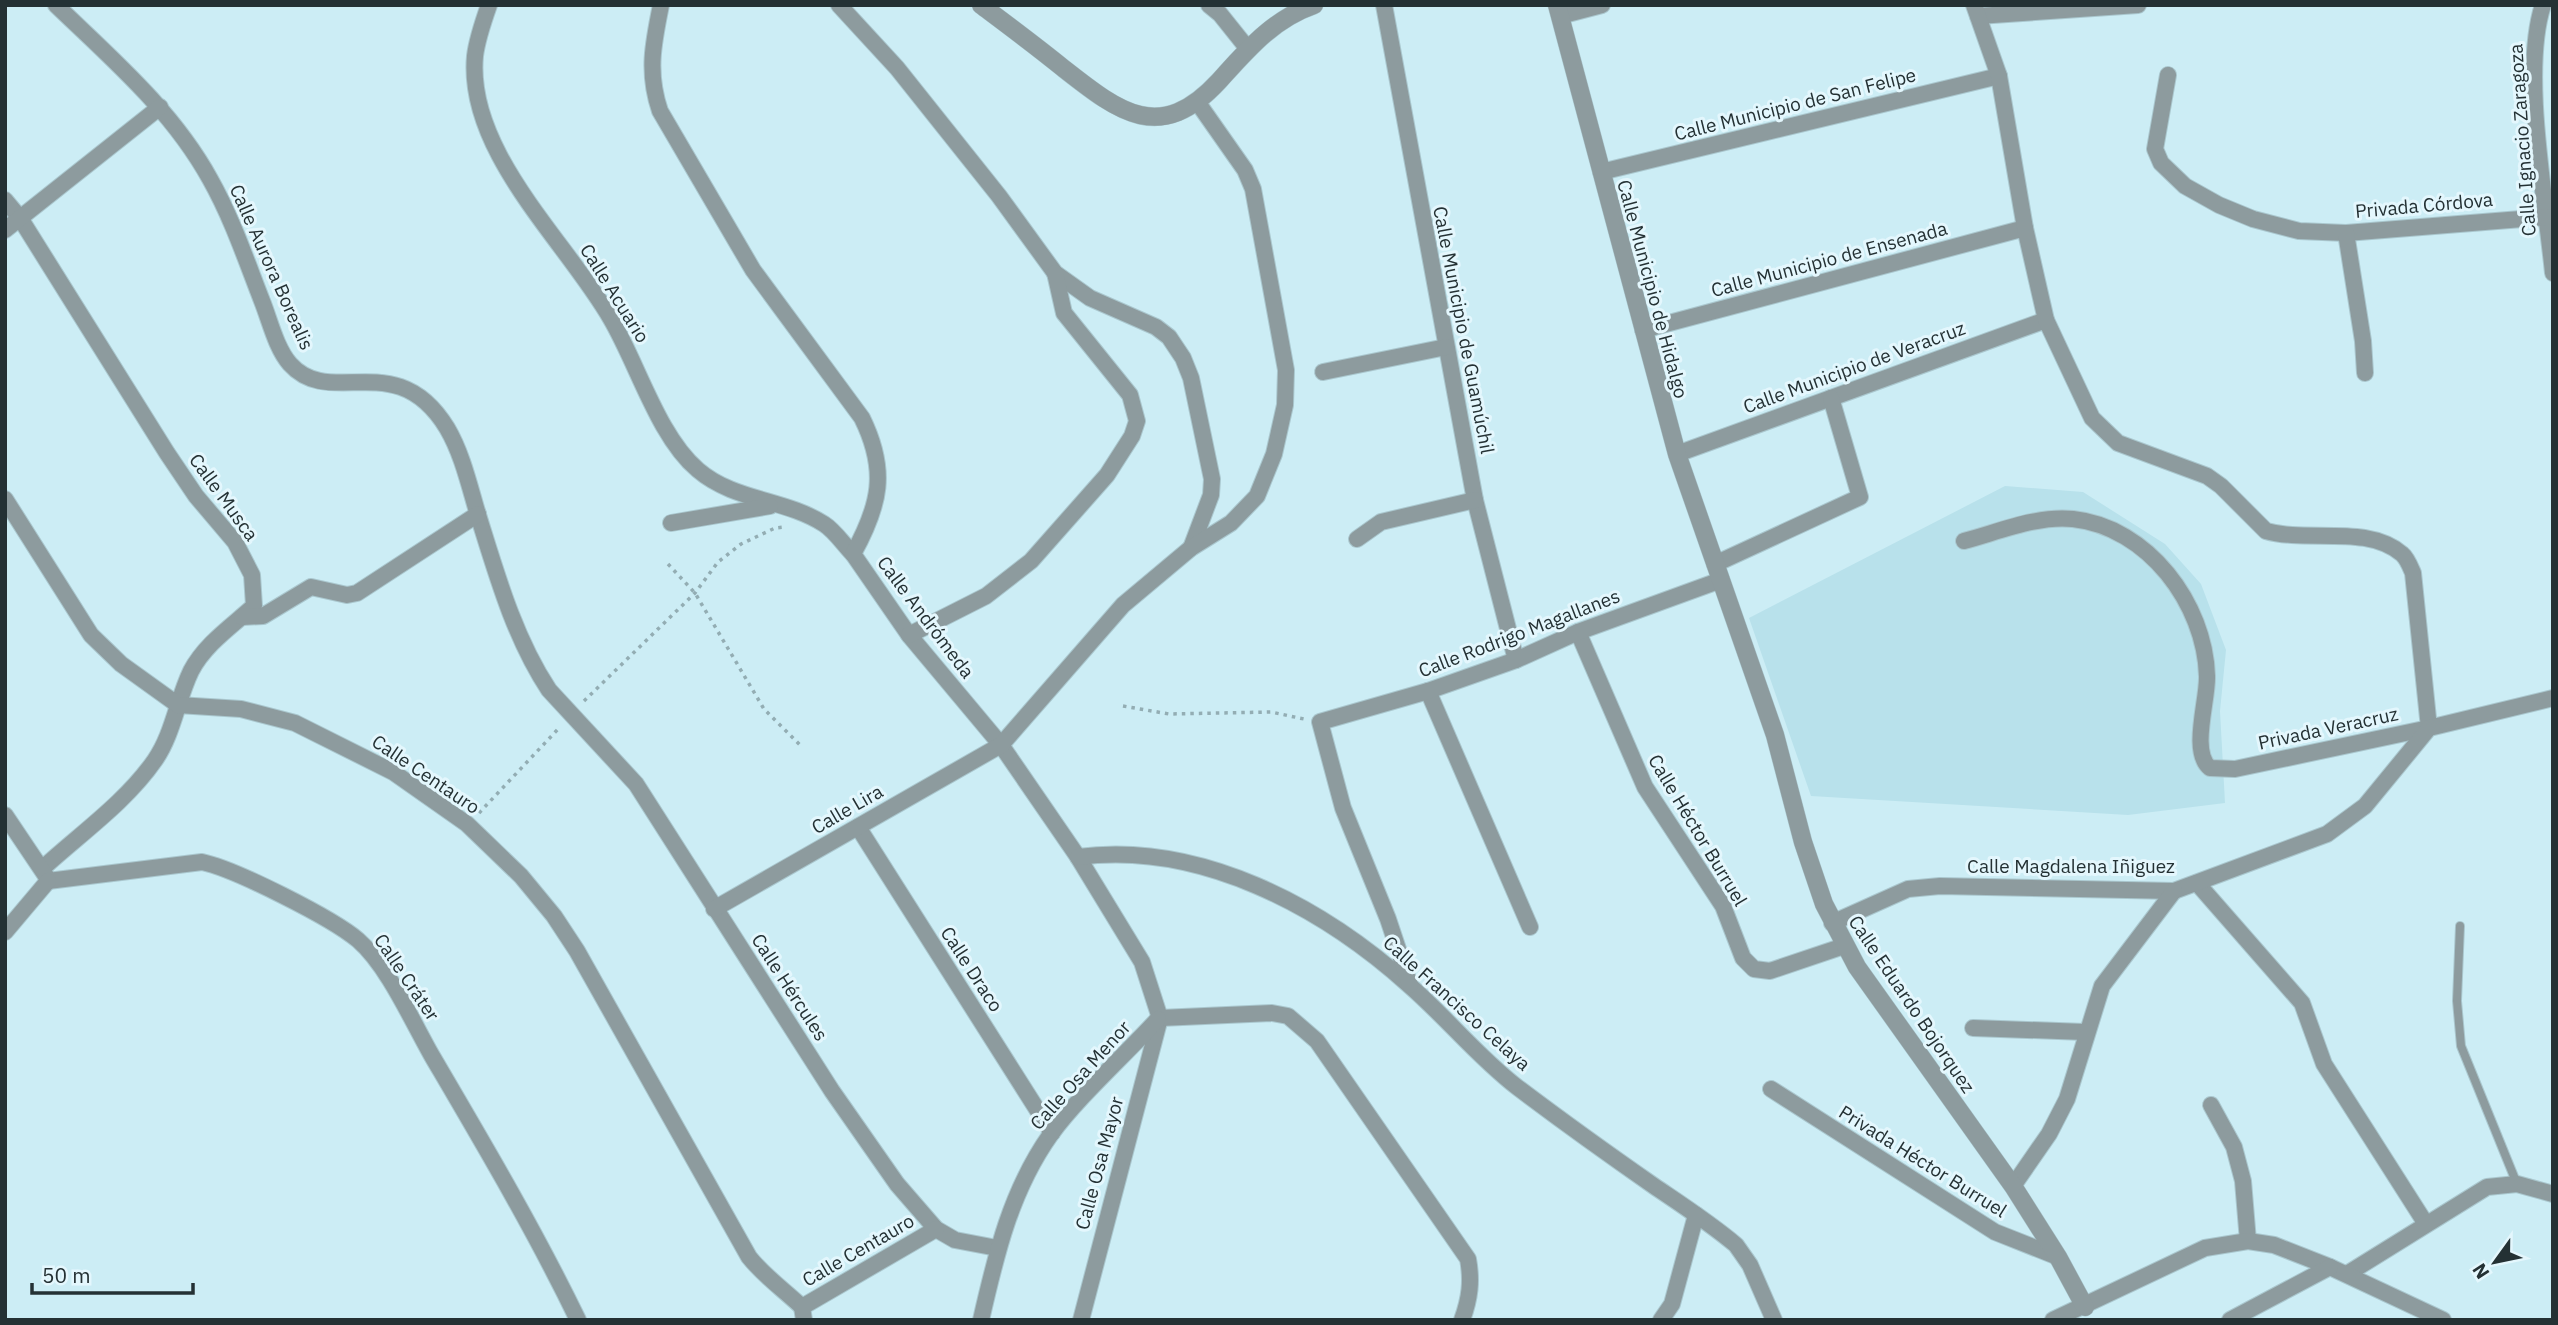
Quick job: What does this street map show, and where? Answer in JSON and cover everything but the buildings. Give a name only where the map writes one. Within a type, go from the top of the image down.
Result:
[{"type":"street","name":"Calle Aurora Borealis","points":[[56,5],[160,107],[186,139],[211,180],[236,233],[277,341],[288,362],[309,379],[325,382],[390,382],[421,398],[447,429],[525,649],[549,690],[572,714]]},
{"type":"street","name":"Calle Acuario","points":[[489,5],[475,57],[476,83],[488,129],[518,185],[611,318],[680,450],[698,470],[727,489],[825,524],[853,555]]},
{"type":"street","name":"Calle Andrómeda","points":[[661,5],[650,69],[652,88],[660,111],[753,270],[862,418],[875,444],[880,467],[876,499],[870,522],[853,555],[909,635],[1001,745],[1078,857],[1142,962],[1160,1018]]},
{"type":"street","points":[[839,5],[897,68],[1020,223],[1055,273],[1090,298],[1156,327],[1169,337],[1183,358],[1199,412],[1212,479],[1211,495],[1191,548]]},
{"type":"street","points":[[981,5],[1120,110],[1158,116],[1176,114],[1198,103],[1248,49],[1285,18],[1314,5]]},
{"type":"street","points":[[1209,5],[1220,13],[1248,49]]},
{"type":"street","name":"Calle Municipio de Guamúchil","points":[[1384,5],[1475,500],[1516,660]]},
{"type":"street","points":[[1559,10],[1602,5]]},
{"type":"street","points":[[2138,5],[1976,10],[1999,76],[2025,228],[2046,320],[2092,418],[2118,443],[2207,476],[2221,485],[2266,531],[2384,543],[2404,555],[2413,573],[2429,728],[2553,698]]},
{"type":"street","name":"Calle Ignacio Zaragoza","points":[[2543,5],[2534,50],[2553,273]]},
{"type":"street","name":"Calle Municipio de Hidalgo","points":[[1559,10],[1677,454],[1718,572]]},
{"type":"street","name":"Privada Córdova","points":[[2168,75],[2155,149],[2161,163],[2171,175],[2220,205],[2253,219],[2300,231],[2347,233],[2547,216]]},
{"type":"street","name":"Calle Municipio de San Felipe","points":[[1601,172],[1999,76]]},
{"type":"street","name":"Calle Lira","points":[[714,909],[1001,745],[1124,605],[1191,548],[1231,523],[1257,496],[1274,454],[1285,405],[1286,370],[1253,189],[1245,170],[1198,103]]},
{"type":"street","points":[[5,230],[160,107]]},
{"type":"street","name":"Calle Musca","points":[[5,200],[20,218],[167,453],[196,496],[235,542],[252,575],[254,606],[213,642],[192,669],[168,735],[155,760],[46,874],[5,932]]},
{"type":"street","name":"Calle Municipio de Ensenada","points":[[1643,330],[2025,228]]},
{"type":"street","name":"Privada Córdova","points":[[2347,233],[2365,373]]},
{"type":"street","points":[[909,635],[986,596],[1031,561],[1107,475],[1132,436],[1137,421],[1130,395],[1064,313],[1055,273]]},
{"type":"street","name":"Calle Municipio de Veracruz","points":[[1677,454],[2046,320]]},
{"type":"street","points":[[1323,372],[1446,347]]},
{"type":"street","name":"Calle Rodrigo Magallanes","points":[[1320,722],[1428,691],[1516,660],[1718,572],[1860,497],[1831,398]]},
{"type":"street","points":[[5,499],[91,635],[121,664],[178,705]]},
{"type":"street","points":[[1357,540],[1381,522],[1475,500]]},
{"type":"street","points":[[671,523],[773,505]]},
{"type":"street","points":[[242,617],[263,617],[312,587],[347,595],[357,593],[478,514]]},
{"type":"street","name":"Privada Veracruz","points":[[1964,541],[2048,520],[2073,519],[2128,538],[2155,559],[2190,611],[2203,644],[2207,677],[2202,759],[2210,768],[2235,769],[2429,728]]},
{"type":"street","name":"Calle Eduardo Bojorquez","points":[[1718,572],[1775,735],[1813,873],[1832,923],[1844,946],[2012,1186],[2058,1257],[2085,1307]]},
{"type":"street","name":"Calle Héctor Burruel","points":[[1578,632],[1639,777],[1723,906],[1743,958],[1754,969],[1770,971],[1844,946]]},
{"type":"street","points":[[1428,691],[1530,927]]},
{"type":"street","name":"Calle Centauro","points":[[178,705],[241,709],[295,723],[338,742],[393,772],[467,824],[521,876],[554,916],[577,951],[749,1257],[762,1273],[779,1285],[803,1314],[936,1229]]},
{"type":"street","name":"Calle Hércules","points":[[572,714],[636,784],[832,1091],[897,1184],[936,1229],[955,1240],[997,1248]]},
{"type":"street","points":[[1320,722],[1343,808],[1411,986]]},
{"type":"street","name":"Calle Magdalena Iñiguez","points":[[1832,923],[1882,898],[1908,889],[1940,886],[2174,891],[2294,848],[2345,822],[2385,785],[2429,728]]},
{"type":"street","points":[[5,815],[46,874]]},
{"type":"street","name":"Calle Draco","points":[[858,827],[1052,1133]]},
{"type":"street","name":"Calle Francisco Celaya","points":[[1078,857],[1111,852],[1163,859],[1213,870],[1306,909],[1362,946],[1411,986],[1485,1061],[1569,1127],[1696,1215],[1744,1254],[1774,1320]]},
{"type":"street","name":"Calle Cráter","points":[[46,874],[202,862],[224,868],[333,922],[359,941],[401,1002],[479,1131],[578,1320]]},
{"type":"street","points":[[2197,883],[2302,1003],[2323,1064],[2426,1224]]},
{"type":"street","points":[[2012,1186],[2049,1134],[2067,1098],[2085,1032],[2102,986],[2174,891]]},
{"type":"street","points":[[1160,1018],[1272,1013],[1288,1016],[1303,1026],[1366,1109],[1468,1259],[1471,1288],[1462,1320]]},
{"type":"street","name":"Calle Osa Menor","points":[[981,1320],[997,1248],[1011,1207],[1052,1133],[1160,1018]]},
{"type":"street","name":"Calle Osa Mayor","points":[[1081,1320],[1160,1018]]},
{"type":"street","points":[[1973,1028],[2085,1032]]},
{"type":"street","name":"Privada Héctor Burruel","points":[[1771,1089],[1987,1227],[2058,1257]]},
{"type":"street","points":[[2211,1105],[2234,1147],[2243,1181],[2248,1241]]},
{"type":"street","points":[[2347,1274],[2487,1187],[2517,1184],[2553,1194]]},
{"type":"street","points":[[1661,1320],[1672,1304],[1696,1215]]},
{"type":"street","points":[[2053,1320],[2205,1248],[2248,1241],[2274,1245],[2330,1267],[2443,1320]]},
{"type":"street","points":[[2231,1320],[2330,1267]]},
{"type":"lane","points":[[2460,926],[2457,1001],[2461,1046],[2517,1184]]},
{"type":"path","points":[[695,593],[718,562],[741,544],[775,528],[788,527]]},
{"type":"path","points":[[668,564],[695,593],[764,709],[800,745]]},
{"type":"path","points":[[1123,706],[1169,714],[1271,712],[1320,722]]},
{"type":"shaded area","points":[[2005,486],[2083,492],[2165,544],[2201,584],[2226,650],[2220,711],[2225,803],[2128,815],[1811,796],[1749,618]]}]
